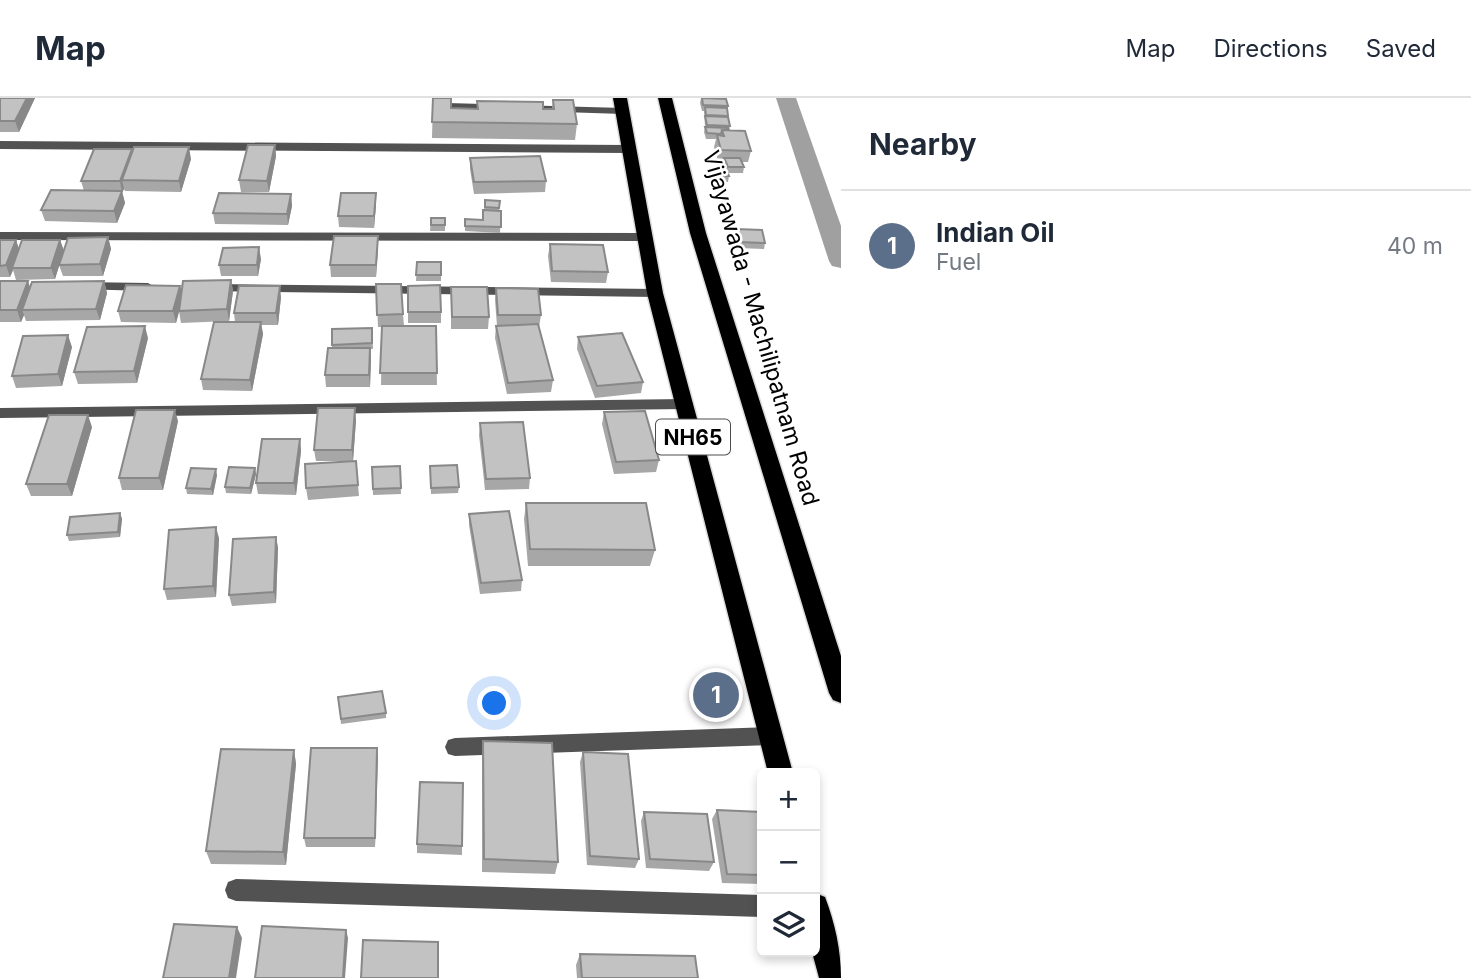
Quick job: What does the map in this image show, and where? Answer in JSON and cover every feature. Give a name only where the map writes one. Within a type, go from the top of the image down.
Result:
[{"type":"highway","name":"Vijayawada - Machilipatnam Road","points":[[665,98],[698,233],[841,694]]},
{"type":"highway","name":"NH65","points":[[622,104],[643,237],[655,293],[780,768]]},
{"type":"highway","points":[[820,927],[833,978]]},
{"type":"street","points":[[447,106],[622,104]]},
{"type":"street","points":[[0,145],[628,149]]},
{"type":"street","points":[[0,236],[643,237]]},
{"type":"street","points":[[70,286],[167,287]]},
{"type":"street","points":[[195,287],[655,293]]},
{"type":"street","points":[[0,413],[685,404]]},
{"type":"street","points":[[455,747],[772,736]]},
{"type":"street","points":[[236,890],[757,906]]},
{"type":"building","points":[[0,98],[27,98],[15,121],[0,121]]},
{"type":"building","points":[[433,98],[451,98],[451,108],[478,109],[477,101],[543,102],[543,109],[554,109],[553,100],[573,100],[577,124],[432,122]]},
{"type":"building","points":[[702,98],[726,99],[728,106],[703,105]]},
{"type":"building","points":[[705,107],[727,108],[728,116],[706,115]]},
{"type":"building","points":[[705,116],[728,117],[730,126],[707,125]]},
{"type":"building","points":[[705,127],[729,130],[722,130],[721,134],[707,133]]},
{"type":"building","points":[[722,130],[745,131],[751,151],[721,150],[717,135],[724,136]]},
{"type":"building","points":[[248,145],[275,145],[267,181],[239,180]]},
{"type":"building","points":[[134,147],[189,147],[179,181],[122,180]]},
{"type":"building","points":[[94,149],[132,149],[120,181],[81,181]]},
{"type":"building","points":[[540,156],[546,181],[474,182],[470,158]]},
{"type":"building","points":[[724,158],[740,158],[744,167],[728,167]]},
{"type":"building","points":[[713,169],[726,169],[729,176],[716,176]]},
{"type":"building","points":[[51,190],[122,191],[114,211],[41,210]]},
{"type":"building","points":[[219,193],[291,194],[287,214],[213,213]]},
{"type":"building","points":[[341,193],[376,193],[374,216],[338,216]]},
{"type":"building","points":[[485,200],[500,201],[499,208],[485,207]]},
{"type":"building","points":[[483,210],[501,211],[501,227],[465,226],[465,219],[483,220]]},
{"type":"building","points":[[431,218],[445,218],[445,225],[431,225]]},
{"type":"building","points":[[736,229],[762,230],[765,243],[738,242]]},
{"type":"building","points":[[334,236],[378,236],[376,265],[330,265]]},
{"type":"building","points":[[108,237],[100,264],[59,265],[68,238]]},
{"type":"building","points":[[0,240],[16,240],[6,265],[0,266]]},
{"type":"building","points":[[22,240],[60,240],[51,268],[12,268]]},
{"type":"building","points":[[550,244],[603,245],[608,272],[552,271]]},
{"type":"building","points":[[259,247],[257,265],[219,265],[223,248]]},
{"type":"building","points":[[417,262],[441,262],[441,275],[416,275]]},
{"type":"building","points":[[231,280],[227,309],[179,311],[183,281]]},
{"type":"building","points":[[0,281],[28,281],[17,310],[0,310]]},
{"type":"building","points":[[104,281],[96,309],[22,310],[32,282]]},
{"type":"building","points":[[376,284],[401,284],[403,314],[377,315]]},
{"type":"building","points":[[126,285],[180,286],[173,311],[118,311]]},
{"type":"building","points":[[440,285],[441,312],[408,312],[408,286]]},
{"type":"building","points":[[239,286],[280,286],[276,313],[234,313]]},
{"type":"building","points":[[451,287],[487,287],[489,317],[452,317]]},
{"type":"building","points":[[496,288],[538,289],[541,315],[498,315]]},
{"type":"building","points":[[214,322],[261,322],[250,380],[201,379]]},
{"type":"building","points":[[538,324],[553,380],[508,383],[496,326]]},
{"type":"building","points":[[145,326],[134,371],[74,372],[87,327]]},
{"type":"building","points":[[382,326],[436,326],[437,373],[380,373]]},
{"type":"building","points":[[372,328],[372,343],[332,345],[332,329]]},
{"type":"building","points":[[622,333],[643,382],[597,386],[578,337]]},
{"type":"building","points":[[68,335],[58,374],[12,376],[23,336]]},
{"type":"building","points":[[328,348],[370,348],[369,375],[325,375]]},
{"type":"building","points":[[318,408],[355,408],[352,450],[314,450]]},
{"type":"building","points":[[136,410],[175,410],[159,478],[119,478]]},
{"type":"building","points":[[645,411],[659,460],[616,462],[604,412]]},
{"type":"building","points":[[49,415],[88,415],[67,484],[26,484]]},
{"type":"building","points":[[523,422],[530,478],[486,479],[480,423]]},
{"type":"building","points":[[262,439],[300,439],[294,483],[256,483]]},
{"type":"building","points":[[356,461],[358,485],[306,488],[305,464]]},
{"type":"building","points":[[457,465],[459,487],[431,488],[430,466]]},
{"type":"building","points":[[400,466],[401,488],[373,489],[372,467]]},
{"type":"building","points":[[229,467],[255,468],[250,488],[225,487]]},
{"type":"building","points":[[191,468],[216,469],[211,489],[186,488]]},
{"type":"building","points":[[526,503],[646,503],[655,550],[530,549]]},
{"type":"building","points":[[509,511],[522,580],[481,583],[469,514]]},
{"type":"building","points":[[120,513],[118,532],[67,535],[70,517]]},
{"type":"building","points":[[216,527],[213,586],[164,589],[169,530]]},
{"type":"building","points":[[276,537],[274,592],[229,595],[233,539]]},
{"type":"building","points":[[382,691],[386,713],[341,719],[338,697]]},
{"type":"building","points":[[483,741],[552,743],[558,862],[484,859]]},
{"type":"building","points":[[311,748],[377,748],[375,838],[304,838]]},
{"type":"building","points":[[221,749],[294,750],[283,852],[206,851]]},
{"type":"building","points":[[583,752],[628,754],[639,859],[590,856]]},
{"type":"building","points":[[420,782],[463,783],[462,846],[417,844]]},
{"type":"building","points":[[717,810],[757,812],[757,875],[727,874]]},
{"type":"building","points":[[644,812],[707,814],[714,862],[650,859]]},
{"type":"building","points":[[174,924],[237,927],[229,978],[163,978]]},
{"type":"building","points":[[262,926],[346,930],[343,978],[255,978]]},
{"type":"building","points":[[363,940],[438,942],[438,978],[361,978]]},
{"type":"building","points":[[580,954],[695,956],[698,978],[582,978]]},
{"type":"waterway","points":[[786,98],[841,261]]},
{"type":"place","name":"Indian Oil","points":[[716,695]]}]
